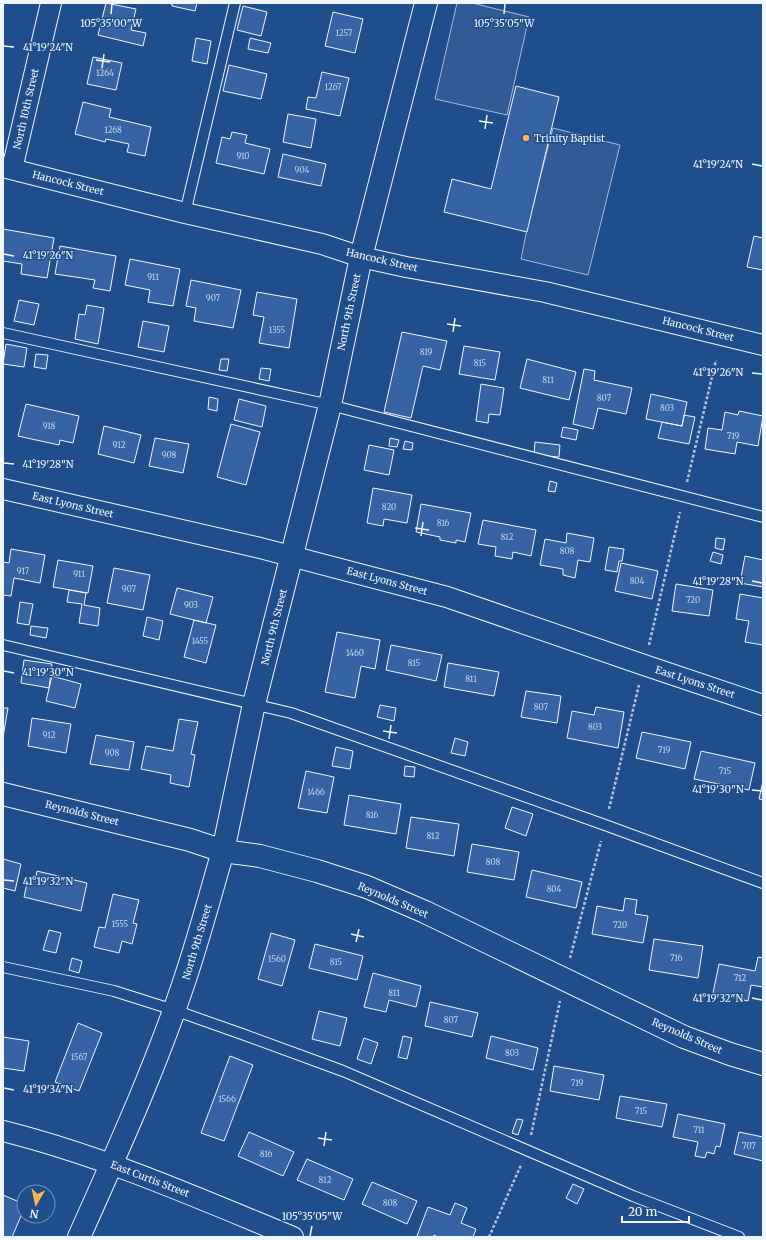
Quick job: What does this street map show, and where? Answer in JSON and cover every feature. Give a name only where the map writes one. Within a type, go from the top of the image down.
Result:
[{"type":"main road","name":"North 9th Street","points":[[78,1237],[112,1164],[158,1055],[206,915],[223,851],[254,704],[330,405],[360,257],[426,3]]},
{"type":"main road","name":"Reynolds Street","points":[[3,794],[190,840],[223,851],[270,859],[317,871],[367,887],[424,912],[684,1037],[730,1054],[763,1064]]},
{"type":"street","name":"North 10th Street","points":[[8,168],[51,3]]},
{"type":"street","name":"Hancock Street","points":[[8,168],[185,213],[322,244],[360,257],[406,267],[545,292],[763,345]]},
{"type":"street","name":"East Lyons Street","points":[[3,489],[256,547],[447,597],[763,705]]},
{"type":"street","name":"East Curtis Street","points":[[3,1131],[77,1151],[151,1178],[293,1237]]},
{"type":"lane","points":[[185,213],[235,3]]},
{"type":"lane","points":[[3,333],[330,405],[763,517]]},
{"type":"lane","points":[[3,645],[292,713],[763,883]]},
{"type":"lane","points":[[3,967],[114,991],[174,1010],[343,1072],[633,1196],[740,1237]]},
{"type":"path","points":[[489,1237],[528,1150],[565,980],[644,665],[716,360]]},
{"type":"shaded area","points":[[457,3],[472,3],[529,17],[507,115],[435,99]]},
{"type":"shaded area","points":[[553,128],[620,145],[588,275],[521,259],[528,224]]},
{"type":"building","points":[[106,3],[136,9],[131,30],[146,33],[143,46],[98,35]]},
{"type":"building","points":[[172,3],[197,3],[195,11],[172,6]]},
{"type":"building","points":[[243,6],[267,12],[261,36],[237,30]]},
{"type":"building","points":[[333,12],[363,19],[355,53],[325,46]]},
{"type":"building","points":[[196,38],[211,41],[207,64],[192,61]]},
{"type":"building","points":[[250,38],[271,43],[268,53],[248,49]]},
{"type":"building","points":[[93,57],[122,63],[116,90],[87,84]]},
{"type":"building","points":[[229,65],[267,74],[261,99],[223,91]]},
{"type":"building","points":[[322,72],[349,78],[340,116],[306,109],[308,97],[316,98]]},
{"type":"building","name":"Trinity Baptist","points":[[516,86],[559,97],[527,232],[444,212],[452,179],[491,189]]},
{"type":"building","points":[[83,102],[111,109],[109,117],[151,127],[145,156],[127,152],[129,144],[106,139],[105,142],[75,134]]},
{"type":"building","points":[[288,114],[316,119],[311,148],[283,142]]},
{"type":"building","points":[[232,132],[247,135],[245,143],[270,149],[264,174],[216,163],[222,137],[230,139]]},
{"type":"building","points":[[283,154],[326,164],[321,186],[278,177]]},
{"type":"building","points":[[3,229],[54,238],[47,278],[21,274],[22,264],[3,261]]},
{"type":"building","points":[[754,236],[763,238],[763,270],[747,267]]},
{"type":"building","points":[[60,246],[116,256],[110,291],[93,288],[95,280],[55,274]]},
{"type":"building","points":[[130,259],[180,269],[173,306],[148,302],[150,290],[125,285]]},
{"type":"building","points":[[191,280],[241,290],[233,328],[194,321],[196,308],[186,306]]},
{"type":"building","points":[[257,292],[297,299],[289,348],[259,343],[264,317],[253,315]]},
{"type":"building","points":[[19,300],[39,304],[34,325],[14,321]]},
{"type":"building","points":[[87,305],[104,308],[98,344],[75,339],[79,314],[85,315]]},
{"type":"building","points":[[143,321],[169,326],[164,352],[138,347]]},
{"type":"building","points":[[402,332],[447,341],[440,370],[423,366],[411,418],[384,412]]},
{"type":"building","points":[[6,344],[27,348],[24,367],[3,364]]},
{"type":"building","points":[[464,346],[500,352],[495,380],[459,374]]},
{"type":"building","points":[[36,354],[48,355],[46,369],[34,367]]},
{"type":"building","points":[[221,359],[229,359],[227,371],[219,370]]},
{"type":"building","points":[[527,359],[576,372],[569,400],[520,388]]},
{"type":"building","points":[[261,368],[271,369],[269,381],[259,379]]},
{"type":"building","points":[[584,369],[595,371],[594,380],[632,388],[626,414],[598,408],[593,429],[573,424]]},
{"type":"building","points":[[481,384],[504,388],[500,415],[489,414],[488,423],[476,421]]},
{"type":"building","points":[[651,394],[687,402],[682,426],[646,419]]},
{"type":"building","points":[[209,397],[218,399],[217,411],[208,409]]},
{"type":"building","points":[[239,399],[266,406],[262,427],[234,420]]},
{"type":"building","points":[[26,404],[79,416],[73,443],[60,440],[59,445],[18,436]]},
{"type":"building","points":[[739,411],[763,416],[758,446],[737,442],[735,454],[705,449],[708,428],[722,430],[725,412],[738,415]]},
{"type":"building","points":[[684,415],[695,417],[689,444],[658,438],[662,422],[682,426]]},
{"type":"building","points":[[231,424],[260,432],[246,485],[217,477]]},
{"type":"building","points":[[104,426],[141,435],[134,463],[98,454]]},
{"type":"building","points":[[563,427],[578,430],[576,440],[561,437]]},
{"type":"building","points":[[155,438],[189,444],[183,473],[149,466]]},
{"type":"building","points":[[390,438],[399,440],[397,447],[389,446]]},
{"type":"building","points":[[405,441],[413,443],[412,450],[403,449]]},
{"type":"building","points":[[535,442],[560,445],[559,457],[534,455]]},
{"type":"building","points":[[369,445],[394,450],[389,475],[364,470]]},
{"type":"building","points":[[550,481],[557,483],[555,492],[548,491]]},
{"type":"building","points":[[373,488],[412,495],[407,523],[384,519],[383,526],[367,523]]},
{"type":"building","points":[[421,504],[471,513],[465,542],[456,540],[456,543],[440,540],[440,537],[416,532]]},
{"type":"building","points":[[483,520],[536,530],[531,556],[513,552],[512,559],[495,556],[496,547],[478,544]]},
{"type":"building","points":[[567,533],[594,538],[590,562],[578,560],[575,578],[563,575],[563,569],[540,565],[545,539],[566,543]]},
{"type":"building","points":[[716,538],[725,539],[723,550],[715,548]]},
{"type":"building","points":[[609,547],[624,549],[622,561],[619,561],[617,572],[605,570]]},
{"type":"building","points":[[11,549],[45,555],[40,583],[14,578],[11,596],[3,595],[3,562],[9,563]]},
{"type":"building","points":[[713,552],[723,555],[721,564],[710,561]]},
{"type":"building","points":[[745,556],[763,560],[763,587],[740,583]]},
{"type":"building","points":[[58,560],[93,566],[88,593],[53,587]]},
{"type":"building","points":[[621,563],[658,571],[652,599],[615,591]]},
{"type":"building","points":[[114,568],[150,575],[143,610],[107,603]]},
{"type":"building","points":[[676,584],[713,590],[709,616],[672,611]]},
{"type":"building","points":[[177,588],[213,597],[206,623],[170,614]]},
{"type":"building","points":[[69,590],[86,593],[84,605],[100,608],[98,626],[79,623],[82,604],[67,602]]},
{"type":"building","points":[[740,594],[763,598],[763,645],[745,642],[749,621],[736,619]]},
{"type":"building","points":[[20,602],[33,604],[29,625],[17,623]]},
{"type":"building","points":[[147,617],[163,621],[159,640],[143,636]]},
{"type":"building","points":[[194,620],[216,625],[206,663],[184,657]]},
{"type":"building","points":[[31,626],[48,628],[46,638],[30,635]]},
{"type":"building","points":[[337,632],[380,640],[375,669],[361,666],[355,698],[325,692]]},
{"type":"building","points":[[391,645],[442,655],[436,681],[386,670]]},
{"type":"building","points":[[24,660],[52,664],[49,688],[21,683]]},
{"type":"building","points":[[448,663],[499,672],[494,696],[444,687]]},
{"type":"building","points":[[52,676],[81,684],[75,708],[46,701]]},
{"type":"building","points":[[526,691],[561,696],[557,723],[521,717]]},
{"type":"building","points":[[380,705],[396,708],[394,721],[377,717]]},
{"type":"building","points":[[596,707],[624,712],[618,748],[567,738],[572,711],[594,715]]},
{"type":"building","points":[[3,708],[8,708],[3,737]]},
{"type":"building","points":[[32,718],[71,724],[66,753],[28,746]]},
{"type":"building","points":[[179,719],[198,722],[191,754],[195,755],[189,787],[170,783],[171,775],[141,769],[146,746],[173,751]]},
{"type":"building","points":[[642,732],[691,742],[685,769],[636,758]]},
{"type":"building","points":[[96,735],[134,742],[129,770],[90,764]]},
{"type":"building","points":[[455,738],[468,742],[465,756],[451,753]]},
{"type":"building","points":[[336,747],[353,751],[350,769],[332,766]]},
{"type":"building","points":[[701,751],[755,763],[749,790],[694,779]]},
{"type":"building","points":[[405,766],[415,767],[414,777],[404,776]]},
{"type":"building","points":[[306,771],[334,777],[327,813],[298,808]]},
{"type":"building","points":[[763,781],[763,800],[759,799]]},
{"type":"building","points":[[349,795],[401,804],[396,834],[344,825]]},
{"type":"building","points":[[512,807],[533,814],[526,836],[505,828]]},
{"type":"building","points":[[411,817],[459,824],[454,856],[406,848]]},
{"type":"building","points":[[472,844],[519,852],[514,880],[467,872]]},
{"type":"building","points":[[3,859],[21,864],[15,891],[3,888]]},
{"type":"building","points":[[532,870],[582,882],[576,908],[526,897]]},
{"type":"building","points":[[37,871],[87,883],[81,911],[24,897],[28,879],[35,881]]},
{"type":"building","points":[[113,894],[139,900],[133,923],[137,924],[132,944],[122,941],[119,953],[94,947],[99,927],[105,928]]},
{"type":"building","points":[[625,898],[637,900],[635,914],[648,916],[643,943],[592,934],[597,906],[623,911]]},
{"type":"building","points":[[49,930],[61,933],[56,953],[43,950]]},
{"type":"building","points":[[271,933],[295,940],[282,986],[258,979]]},
{"type":"building","points":[[654,939],[703,946],[698,978],[649,970]]},
{"type":"building","points":[[315,944],[363,956],[357,980],[309,968]]},
{"type":"building","points":[[758,957],[763,958],[763,987],[751,985],[748,1001],[713,993],[719,964],[755,971]]},
{"type":"building","points":[[72,958],[82,961],[79,973],[69,970]]},
{"type":"building","points":[[373,973],[421,986],[416,1007],[389,1000],[386,1012],[364,1007]]},
{"type":"building","points":[[430,1002],[478,1013],[472,1037],[425,1026]]},
{"type":"building","points":[[319,1011],[347,1018],[340,1046],[312,1039]]},
{"type":"building","points":[[78,1023],[102,1033],[79,1091],[55,1082]]},
{"type":"building","points":[[403,1036],[412,1038],[407,1059],[398,1057]]},
{"type":"building","points":[[491,1036],[538,1048],[533,1070],[486,1058]]},
{"type":"building","points":[[3,1037],[29,1041],[24,1071],[3,1068]]},
{"type":"building","points":[[364,1038],[378,1043],[371,1064],[357,1059]]},
{"type":"building","points":[[230,1056],[253,1065],[224,1141],[201,1133]]},
{"type":"building","points":[[554,1066],[604,1075],[599,1100],[550,1091]]},
{"type":"building","points":[[620,1096],[667,1104],[662,1127],[616,1118]]},
{"type":"building","points":[[678,1114],[725,1124],[720,1147],[716,1146],[714,1154],[707,1152],[705,1158],[695,1156],[698,1142],[673,1137]]},
{"type":"building","points":[[517,1119],[523,1120],[518,1135],[512,1133]]},
{"type":"building","points":[[249,1132],[294,1152],[283,1176],[238,1156]]},
{"type":"building","points":[[739,1132],[763,1137],[763,1161],[734,1154]]},
{"type":"building","points":[[307,1159],[353,1179],[344,1200],[297,1180]]},
{"type":"building","points":[[372,1182],[417,1201],[407,1224],[362,1204]]},
{"type":"building","points":[[573,1184],[584,1189],[577,1204],[566,1198]]},
{"type":"building","points":[[3,1195],[16,1201],[16,1224],[18,1224],[12,1237],[3,1237]]},
{"type":"building","points":[[455,1203],[467,1208],[461,1223],[476,1229],[473,1237],[438,1237],[434,1235],[433,1237],[417,1236],[428,1207],[450,1215]]},
{"type":"place","name":"Trinity Baptist","points":[[526,138]]}]
